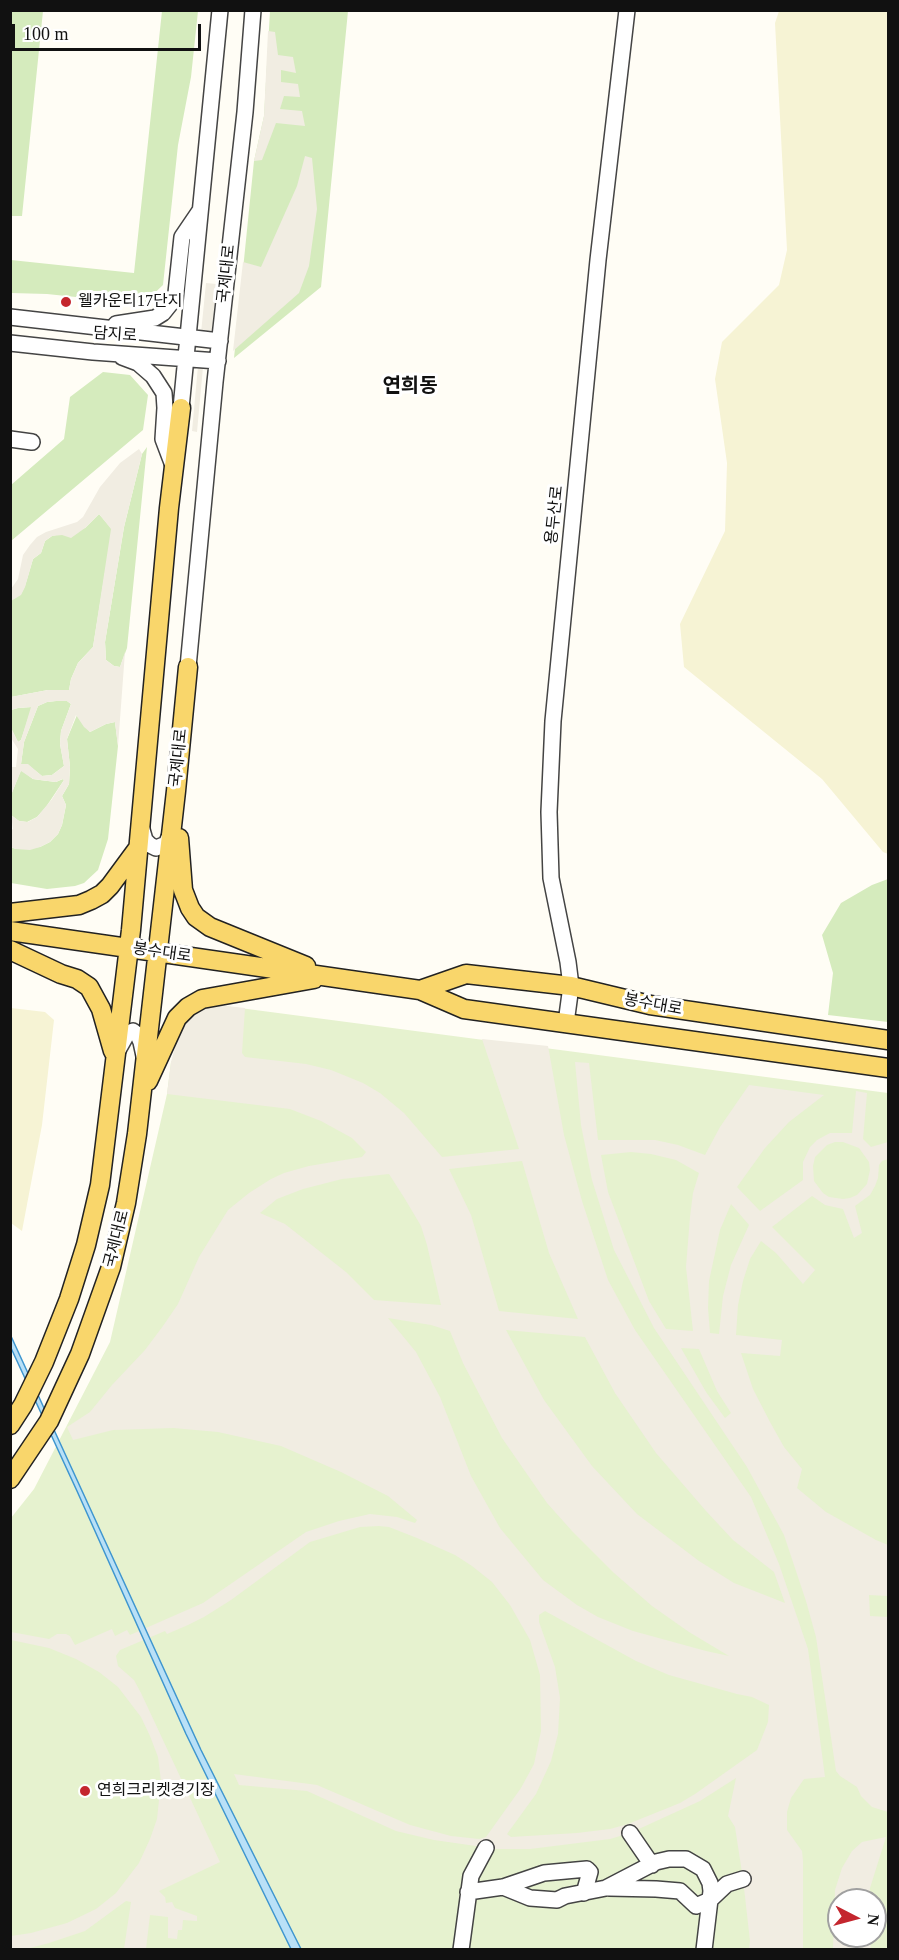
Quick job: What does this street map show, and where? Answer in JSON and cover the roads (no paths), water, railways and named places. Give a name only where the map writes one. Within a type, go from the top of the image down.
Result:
[{"type":"main road","name":"국제대로","points":[[10,1425],[30,1392],[50,1348],[77,1277],[92,1221],[105,1155],[129,948],[181,408]]},
{"type":"main road","name":"국제대로","points":[[16,1472],[49,1421],[70,1377],[101,1298],[116,1246],[132,1173],[188,667]]},
{"type":"main road","points":[[176,791],[183,890],[196,917],[210,927],[330,976]]},
{"type":"main road","points":[[10,913],[79,905],[91,900],[110,886],[139,846]]},
{"type":"main road","name":"봉수대로","points":[[10,931],[420,990],[464,1009],[888,1068]]},
{"type":"main road","points":[[10,950],[77,979],[89,987],[100,1009],[116,1057]]},
{"type":"main road","name":"봉수대로","points":[[420,990],[466,974],[571,986],[650,1005],[888,1040]]},
{"type":"main road","points":[[140,1099],[170,1031],[177,1018],[188,1007],[202,999],[330,976]]},
{"type":"street","name":"국제대로","points":[[181,408],[220,10]]},
{"type":"street","name":"국제대로","points":[[188,667],[253,10]]},
{"type":"street","name":"용두산로","points":[[566,1023],[571,986],[551,878],[549,812],[553,721],[598,260],[627,10]]},
{"type":"street","points":[[98,327],[155,318],[163,312],[176,293],[182,237],[201,210]]},
{"type":"street","points":[[10,317],[220,341]]},
{"type":"street","points":[[93,352],[116,349],[127,345],[128,342],[127,337],[98,327]]},
{"type":"street","name":"담지로","points":[[10,343],[93,352],[218,361]]},
{"type":"street","points":[[93,352],[121,356],[138,363],[159,383],[164,393],[163,439],[174,468]]},
{"type":"street","points":[[10,439],[32,442]]},
{"type":"street","points":[[141,826],[145,840],[156,848],[165,844],[171,833]]},
{"type":"street","points":[[116,1057],[127,1034],[132,1031],[138,1035],[141,1042],[144,1065]]},
{"type":"street","points":[[630,1833],[652,1865]]},
{"type":"street","points":[[461,1950],[471,1876],[486,1848]]},
{"type":"street","points":[[503,1887],[530,1898],[557,1900],[565,1896],[606,1888],[669,1859],[686,1859],[703,1869],[710,1883],[704,1950]]},
{"type":"street","points":[[468,1892],[503,1887],[544,1873],[587,1869],[590,1872],[584,1893]]},
{"type":"street","points":[[606,1888],[680,1892],[696,1906],[710,1900],[728,1884],[743,1879]]},
{"type":"water","points":[[10,1334],[201,1750],[301,1949],[291,1949],[186,1734],[11,1348]]},
{"type":"place","name":"웰카운티17단지","points":[[66,302]]},
{"type":"place","name":"연희크리켓경기장","points":[[85,1791]]},
{"type":"district","name":"연희동","points":[[410,387]]}]
